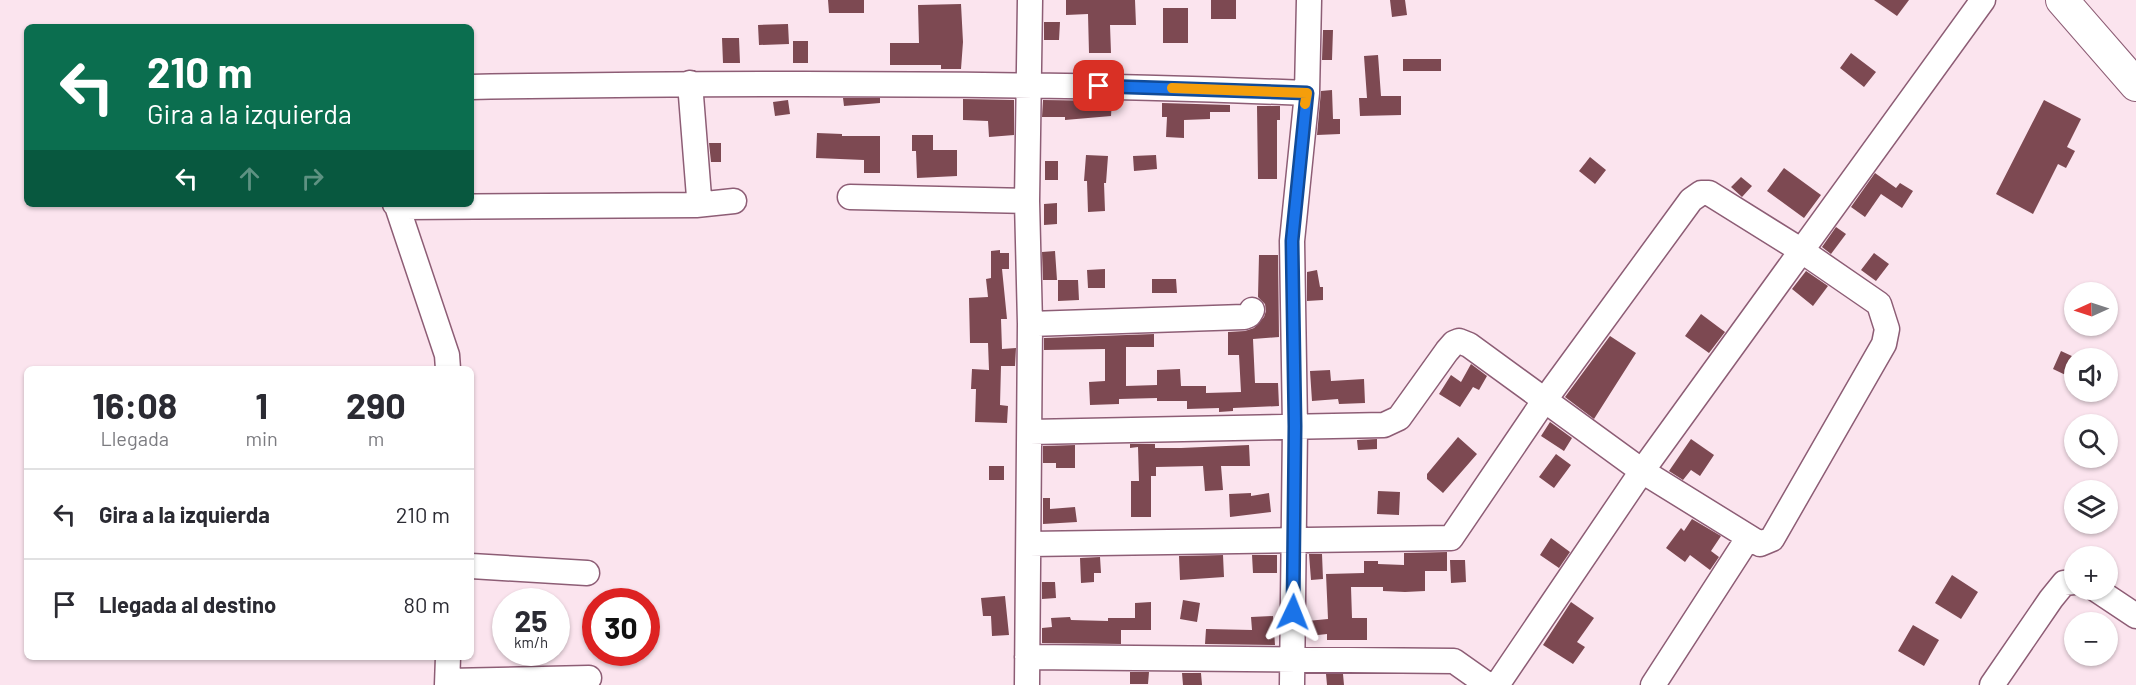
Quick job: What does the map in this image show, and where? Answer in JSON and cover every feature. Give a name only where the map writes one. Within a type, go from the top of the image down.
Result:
[{"type":"main road","points":[[2062,0],[2136,85]]},
{"type":"street","points":[[1028,685],[1030,324],[1027,201],[1030,0]]},
{"type":"street","points":[[1292,685],[1295,426],[1292,241],[1307,93],[1309,0]]},
{"type":"street","points":[[1497,685],[1642,471],[1983,0]]},
{"type":"street","points":[[690,83],[699,197],[696,206]]},
{"type":"street","points":[[474,87],[690,83],[1028,84],[1307,93]]},
{"type":"street","points":[[1029,544],[1451,538],[1544,401],[1691,200],[1701,193],[1708,193],[1802,251],[1879,304],[1887,329],[1884,344],[1773,539],[1760,543],[1748,538],[1642,471],[1544,401],[1469,345],[1459,341],[1447,351],[1399,418],[1384,425],[1030,432]]},
{"type":"street","points":[[850,197],[1027,201]]},
{"type":"street","points":[[474,205],[696,206],[734,201]]},
{"type":"street","points":[[397,207],[447,355],[448,366]]},
{"type":"street","points":[[1030,324],[1244,317],[1252,310]]},
{"type":"street","points":[[1653,685],[1748,538]]},
{"type":"street","points":[[474,566],[587,573]]},
{"type":"street","points":[[1992,685],[2064,583]]},
{"type":"street","points":[[2112,600],[2136,616]]},
{"type":"street","points":[[1027,657],[1454,661],[1488,685]]},
{"type":"street","points":[[448,660],[447,683],[589,678]]},
{"type":"building","points":[[828,0],[864,0],[864,13],[829,13]]},
{"type":"building","points":[[1066,0],[1135,0],[1136,25],[1110,25],[1111,53],[1089,53],[1088,14],[1066,15]]},
{"type":"building","points":[[1211,0],[1236,0],[1236,19],[1211,19]]},
{"type":"building","points":[[1390,0],[1405,0],[1407,15],[1392,17]]},
{"type":"building","points":[[1874,0],[1909,0],[1897,16]]},
{"type":"building","points":[[961,4],[963,42],[961,69],[941,69],[941,65],[890,65],[890,43],[919,43],[918,5]]},
{"type":"building","points":[[1163,8],[1188,8],[1188,43],[1163,43]]},
{"type":"building","points":[[1044,22],[1060,22],[1059,40],[1044,40]]},
{"type":"building","points":[[788,24],[789,44],[759,45],[758,25]]},
{"type":"building","points":[[1323,30],[1333,30],[1332,60],[1322,60]]},
{"type":"building","points":[[722,38],[739,38],[740,63],[723,63]]},
{"type":"building","points":[[793,41],[808,41],[808,63],[793,63]]},
{"type":"building","points":[[1851,53],[1876,72],[1864,87],[1840,68]]},
{"type":"building","points":[[1378,55],[1381,96],[1401,96],[1401,115],[1360,116],[1359,98],[1367,98],[1364,56]]},
{"type":"building","points":[[1403,59],[1441,59],[1441,71],[1403,71]]},
{"type":"building","points":[[1332,90],[1333,119],[1340,119],[1340,134],[1317,135],[1321,91]]},
{"type":"building","points":[[843,98],[880,98],[880,103],[844,106]]},
{"type":"building","points":[[963,99],[1014,100],[1014,135],[989,137],[988,121],[963,120]]},
{"type":"building","points":[[788,100],[790,114],[775,116],[773,102]]},
{"type":"building","points":[[1043,100],[1112,101],[1111,116],[1065,120],[1065,117],[1042,117]]},
{"type":"building","points":[[2044,100],[2081,119],[2067,147],[2075,151],[2066,168],[2058,164],[2033,214],[1996,194]]},
{"type":"building","points":[[1162,103],[1230,105],[1230,112],[1210,112],[1210,119],[1184,120],[1184,138],[1166,137],[1167,117],[1162,117]]},
{"type":"building","points":[[1257,106],[1280,106],[1280,120],[1277,120],[1277,179],[1258,179]]},
{"type":"building","points":[[817,133],[842,134],[842,136],[880,136],[880,173],[864,173],[864,160],[816,158]]},
{"type":"building","points":[[912,135],[933,135],[933,150],[957,150],[957,176],[917,178],[916,151],[912,151]]},
{"type":"building","points":[[709,143],[721,143],[721,162],[711,162]]},
{"type":"building","points":[[1086,155],[1108,156],[1106,183],[1104,183],[1105,211],[1088,212],[1087,181],[1084,181]]},
{"type":"building","points":[[1156,155],[1157,169],[1134,171],[1133,156]]},
{"type":"building","points":[[1590,157],[1606,170],[1595,184],[1579,171]]},
{"type":"building","points":[[1045,161],[1058,161],[1058,180],[1045,180]]},
{"type":"building","points":[[1784,168],[1821,195],[1804,218],[1767,191]]},
{"type":"building","points":[[1875,173],[1896,188],[1900,183],[1913,191],[1902,208],[1881,194],[1865,217],[1851,207]]},
{"type":"building","points":[[1741,177],[1752,186],[1742,197],[1731,187]]},
{"type":"building","points":[[1057,203],[1057,224],[1044,225],[1044,204]]},
{"type":"building","points":[[1836,227],[1846,234],[1831,254],[1822,247]]},
{"type":"building","points":[[1000,250],[1000,253],[1009,253],[1009,269],[1002,269],[1007,319],[1001,319],[1002,349],[1016,348],[1015,366],[1001,366],[1000,405],[1008,406],[1007,423],[975,422],[976,389],[971,389],[972,369],[989,370],[988,343],[970,343],[969,298],[988,297],[986,279],[991,278],[991,251]]},
{"type":"building","points":[[1055,251],[1057,280],[1043,280],[1042,252]]},
{"type":"building","points":[[1874,253],[1889,264],[1876,281],[1861,270]]},
{"type":"building","points":[[1259,255],[1278,255],[1279,337],[1253,339],[1255,383],[1278,383],[1279,406],[1233,408],[1233,411],[1219,412],[1219,408],[1187,409],[1187,401],[1157,401],[1157,398],[1119,399],[1119,404],[1090,405],[1089,382],[1105,381],[1105,349],[1044,350],[1044,338],[1154,334],[1154,347],[1126,347],[1126,386],[1157,385],[1157,370],[1180,369],[1181,386],[1206,386],[1206,393],[1241,392],[1239,355],[1228,355],[1228,332],[1254,328],[1264,317],[1265,304],[1258,297]]},
{"type":"building","points":[[1105,269],[1105,288],[1088,288],[1087,270]]},
{"type":"building","points":[[1317,270],[1320,287],[1323,287],[1323,300],[1307,301],[1307,272]]},
{"type":"building","points":[[1806,271],[1828,286],[1813,306],[1792,289]]},
{"type":"building","points":[[1152,279],[1176,279],[1177,293],[1152,293]]},
{"type":"building","points":[[1058,280],[1078,280],[1079,300],[1058,301]]},
{"type":"building","points":[[1701,314],[1725,332],[1709,353],[1685,336]]},
{"type":"building","points":[[1610,336],[1636,353],[1594,419],[1565,397]]},
{"type":"building","points":[[2061,351],[2064,352],[2064,374],[2053,369]]},
{"type":"building","points":[[1471,364],[1487,376],[1479,390],[1473,387],[1460,407],[1439,394],[1451,375],[1461,382]]},
{"type":"building","points":[[1330,370],[1331,381],[1364,379],[1365,403],[1339,404],[1338,399],[1312,401],[1310,371]]},
{"type":"building","points":[[1550,422],[1572,438],[1564,451],[1541,436]]},
{"type":"building","points":[[1458,437],[1477,454],[1443,493],[1427,479],[1427,474]]},
{"type":"building","points":[[1377,439],[1377,449],[1358,450],[1357,440]]},
{"type":"building","points":[[1691,439],[1714,455],[1700,476],[1691,470],[1683,480],[1669,471]]},
{"type":"building","points":[[1130,444],[1155,444],[1155,448],[1249,445],[1250,466],[1221,466],[1223,490],[1205,491],[1203,466],[1156,467],[1156,476],[1151,476],[1151,517],[1131,517],[1131,481],[1139,481],[1138,447],[1130,448]]},
{"type":"building","points":[[1075,445],[1075,468],[1056,468],[1056,463],[1043,463],[1043,446]]},
{"type":"building","points":[[1556,454],[1571,465],[1554,488],[1539,477]]},
{"type":"building","points":[[989,466],[1004,466],[1004,480],[989,480]]},
{"type":"building","points":[[1378,491],[1400,492],[1399,515],[1377,514]]},
{"type":"building","points":[[1251,493],[1251,496],[1269,493],[1271,512],[1230,517],[1229,494]]},
{"type":"building","points":[[1043,498],[1050,498],[1050,509],[1075,507],[1077,522],[1043,524]]},
{"type":"building","points":[[1692,519],[1721,536],[1711,551],[1719,557],[1710,570],[1690,555],[1685,562],[1666,548],[1681,528],[1684,531]]},
{"type":"building","points":[[1551,538],[1570,552],[1559,568],[1540,555]]},
{"type":"building","points":[[1447,552],[1447,571],[1425,571],[1425,591],[1383,591],[1383,587],[1351,587],[1352,618],[1367,618],[1367,640],[1327,640],[1327,634],[1309,636],[1307,621],[1328,619],[1326,574],[1364,573],[1364,561],[1404,565],[1404,553]]},
{"type":"building","points":[[1309,554],[1322,554],[1323,579],[1311,580]]},
{"type":"building","points":[[1223,555],[1224,577],[1180,580],[1179,556]]},
{"type":"building","points":[[1252,555],[1277,555],[1277,573],[1253,573]]},
{"type":"building","points":[[1100,557],[1101,573],[1094,573],[1094,582],[1081,583],[1080,558]]},
{"type":"building","points":[[1450,560],[1465,560],[1466,582],[1451,583]]},
{"type":"building","points":[[1952,575],[1978,592],[1961,619],[1935,603]]},
{"type":"building","points":[[1042,582],[1055,582],[1056,598],[1042,599]]},
{"type":"building","points":[[1005,596],[1009,635],[992,636],[991,616],[983,616],[981,598]]},
{"type":"building","points":[[1183,600],[1200,603],[1197,622],[1180,619]]},
{"type":"building","points":[[1151,602],[1151,630],[1121,630],[1121,644],[1042,643],[1042,628],[1052,627],[1051,618],[1070,617],[1071,620],[1108,621],[1108,618],[1135,618],[1135,603]]},
{"type":"building","points":[[1571,602],[1594,618],[1577,642],[1585,647],[1573,664],[1543,645]]},
{"type":"building","points":[[1273,616],[1275,645],[1205,644],[1206,629],[1252,630],[1251,617]]},
{"type":"building","points":[[1913,625],[1939,640],[1924,666],[1898,651]]},
{"type":"building","points":[[1130,672],[1149,672],[1148,684],[1130,684]]},
{"type":"building","points":[[1182,673],[1201,673],[1202,685],[1183,685]]},
{"type":"building","points":[[1326,674],[1343,674],[1344,685],[1327,685]]},
{"type":"slow traffic","points":[[1172,88],[1307,93],[1305,104]]},
{"type":"route","points":[[1099,86],[1307,93],[1292,241],[1295,426],[1293,612]]}]
